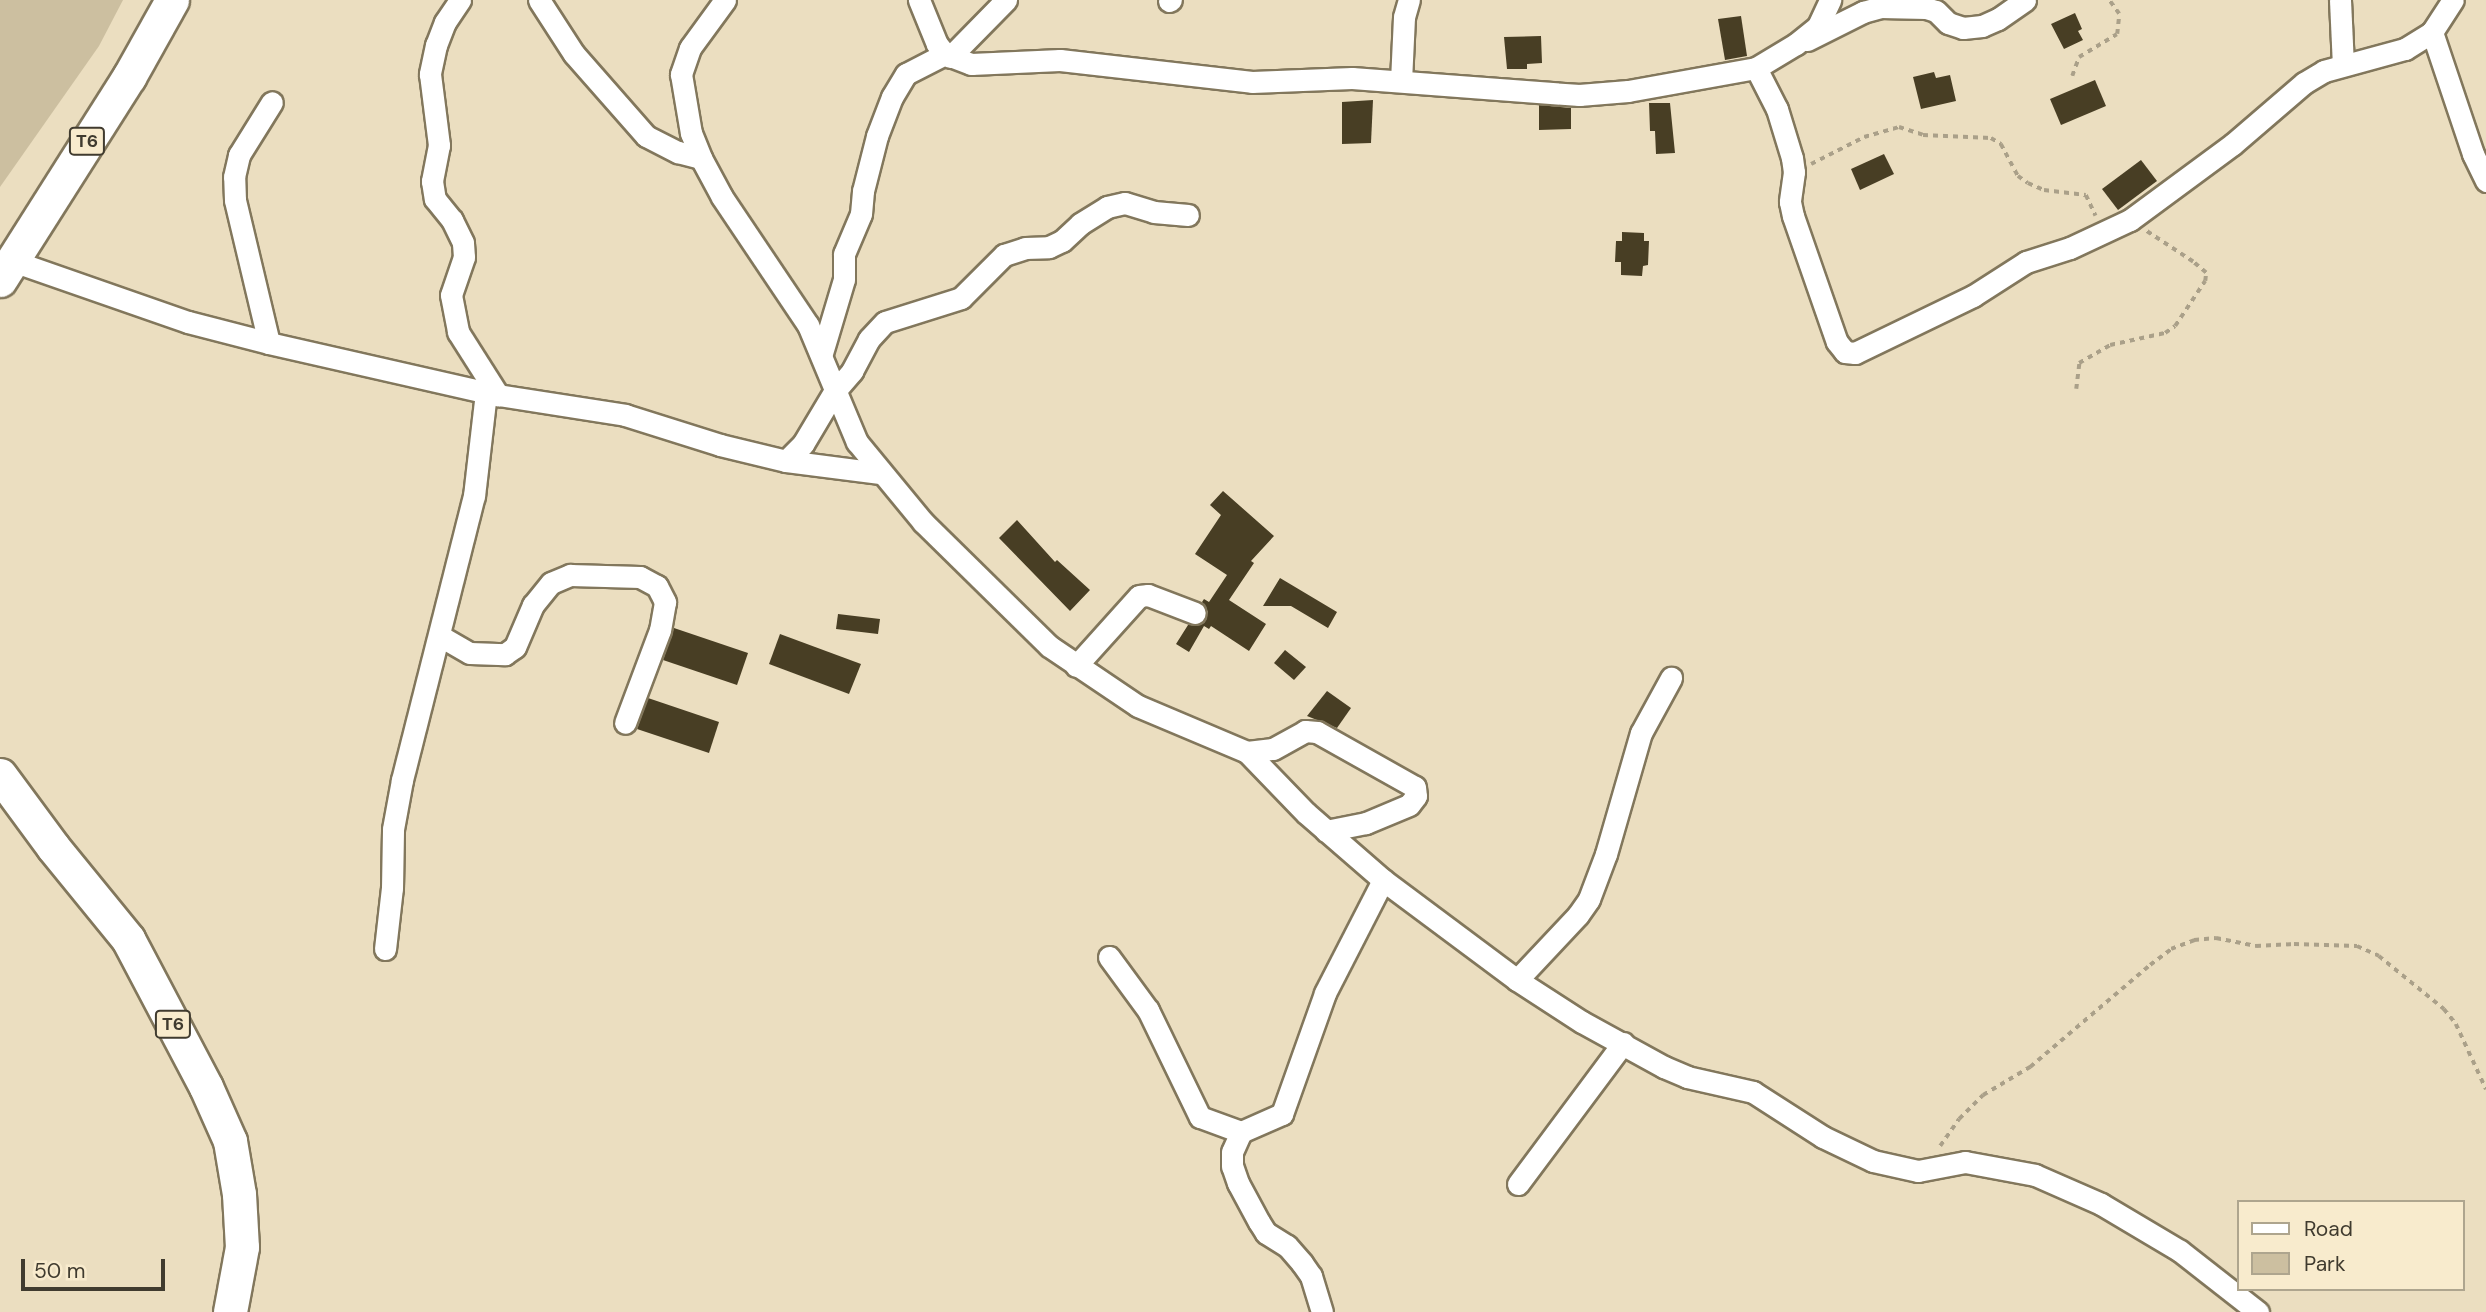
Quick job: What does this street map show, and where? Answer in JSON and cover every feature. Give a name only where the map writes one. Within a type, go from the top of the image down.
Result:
[{"type":"highway","name":"T6","points":[[5,270],[129,78],[172,0]]},
{"type":"highway","name":"T6","points":[[0,775],[53,847],[128,939],[206,1087],[230,1141],[239,1194],[242,1247],[230,1312]]},
{"type":"street","points":[[385,949],[392,888],[393,829],[402,780],[474,496],[492,394],[458,332],[451,295],[464,257],[463,243],[452,220],[435,199],[432,181],[439,145],[430,74],[445,22],[460,0]]},
{"type":"street","points":[[538,0],[574,54],[646,136],[678,152],[701,158]]},
{"type":"street","points":[[725,0],[690,48],[681,74],[688,122],[701,158],[722,197],[808,325],[857,442],[880,473],[1021,621],[1076,666],[1138,706],[1247,752],[1326,831],[1383,880],[1517,980],[1583,1022],[1687,1077],[1753,1092],[1823,1137],[1873,1161],[1918,1171],[1965,1162],[2035,1175],[2067,1188],[2180,1251],[2258,1312]]},
{"type":"street","points":[[919,0],[937,44],[947,56],[971,64],[1091,62],[1252,82],[1352,78],[1579,95],[1628,92],[1756,68],[1796,44],[1863,12],[1880,7],[1926,8],[1936,11],[1948,23],[1964,28],[1982,26],[1998,19],[2025,0]]},
{"type":"street","points":[[822,354],[844,279],[844,254],[860,214],[877,135],[892,97],[906,74],[947,56],[1006,0]]},
{"type":"street","points":[[1401,81],[1404,17],[1409,0]]},
{"type":"street","points":[[1796,44],[1818,26],[1830,0]]},
{"type":"street","points":[[2340,0],[2343,65]]},
{"type":"street","points":[[1756,68],[1777,108],[1794,172],[1790,195],[1793,216],[1837,342],[1841,349],[1849,354],[1863,351],[1923,322],[2026,262],[2104,233],[2130,220],[2214,159],[2304,83],[2324,71],[2405,49],[2432,32],[2454,1]]},
{"type":"street","points":[[2432,32],[2473,154],[2486,181]]},
{"type":"street","points":[[269,343],[235,200],[234,177],[239,155],[272,102]]},
{"type":"street","points":[[786,461],[803,444],[834,391],[852,371],[869,339],[885,322],[961,298],[1004,255],[1025,248],[1049,247],[1062,241],[1080,224],[1107,207],[1125,203],[1154,212],[1188,215]]},
{"type":"street","points":[[5,270],[269,343],[492,394],[625,415],[720,446],[786,461],[880,473]]},
{"type":"street","points":[[440,636],[470,653],[505,654],[515,647],[533,605],[551,583],[570,575],[640,578],[649,582],[657,586],[664,602],[660,630],[625,723]]},
{"type":"street","points":[[1076,666],[1139,596],[1148,595],[1195,613]]},
{"type":"street","points":[[1517,980],[1578,915],[1589,899],[1606,854],[1641,733],[1671,678]]},
{"type":"street","points":[[1247,752],[1273,749],[1298,734],[1310,731],[1324,734],[1415,787],[1416,796],[1409,805],[1366,823],[1326,831]]},
{"type":"street","points":[[1321,1312],[1311,1276],[1287,1246],[1266,1233],[1238,1183],[1232,1166],[1232,1152],[1241,1132],[1282,1114],[1325,993],[1383,880]]},
{"type":"street","points":[[1109,957],[1137,990],[1200,1117],[1241,1132]]},
{"type":"street","points":[[1518,1184],[1623,1043]]},
{"type":"path","points":[[2073,76],[2079,57],[2117,34],[2120,26],[2119,14],[2109,0]]},
{"type":"path","points":[[1794,172],[1882,130],[1899,127],[1923,135],[1991,138],[2001,144],[2018,176],[2028,183],[2044,190],[2086,195],[2104,233]]},
{"type":"path","points":[[2076,389],[2079,363],[2110,345],[2165,334],[2175,326],[2205,281],[2206,273],[2193,262],[2130,220]]},
{"type":"path","points":[[1927,1169],[1959,1119],[1983,1095],[2030,1067],[2150,964],[2171,949],[2194,940],[2216,937],[2256,946],[2357,946],[2379,956],[2444,1009],[2456,1024],[2486,1089]]},
{"type":"green space","points":[[0,0],[123,0],[99,46],[0,187]]},
{"type":"building","points":[[2075,13],[2082,29],[2078,31],[2083,40],[2064,49],[2051,24]]},
{"type":"building","points":[[1741,16],[1747,56],[1725,60],[1718,19]]},
{"type":"building","points":[[1541,36],[1542,63],[1527,64],[1527,69],[1507,69],[1504,37]]},
{"type":"building","points":[[1934,72],[1936,78],[1950,75],[1956,101],[1921,109],[1913,77]]},
{"type":"building","points":[[2095,80],[2106,106],[2061,125],[2050,99]]},
{"type":"building","points":[[1373,100],[1371,143],[1342,144],[1342,102]]},
{"type":"building","points":[[1649,103],[1670,103],[1675,153],[1656,154],[1655,131],[1650,131]]},
{"type":"building","points":[[1539,105],[1571,108],[1571,129],[1539,130]]},
{"type":"building","points":[[1884,154],[1894,174],[1860,190],[1851,169]]},
{"type":"building","points":[[2141,160],[2157,181],[2118,210],[2102,189]]},
{"type":"building","points":[[1622,232],[1644,233],[1644,241],[1649,241],[1648,265],[1643,266],[1642,276],[1621,275],[1621,262],[1615,262],[1616,241],[1622,241]]},
{"type":"building","points":[[1223,491],[1274,536],[1251,561],[1254,563],[1229,600],[1266,624],[1249,651],[1211,626],[1209,629],[1204,626],[1189,652],[1176,644],[1188,625],[1204,623],[1208,612],[1202,602],[1204,599],[1209,602],[1227,575],[1195,554],[1221,515],[1210,505]]},
{"type":"building","points":[[1017,520],[1055,562],[1057,560],[1090,590],[1070,611],[999,538]]},
{"type":"building","points":[[1280,578],[1337,612],[1328,628],[1291,606],[1263,606]]},
{"type":"building","points":[[838,614],[880,619],[878,634],[836,629]]},
{"type":"building","points":[[674,628],[748,653],[737,685],[663,660]]},
{"type":"building","points":[[780,634],[861,664],[849,694],[769,664]]},
{"type":"building","points":[[1285,650],[1306,667],[1294,680],[1274,663]]},
{"type":"building","points":[[1327,691],[1351,708],[1337,728],[1307,716]]},
{"type":"building","points":[[648,698],[719,722],[709,753],[637,729]]}]
